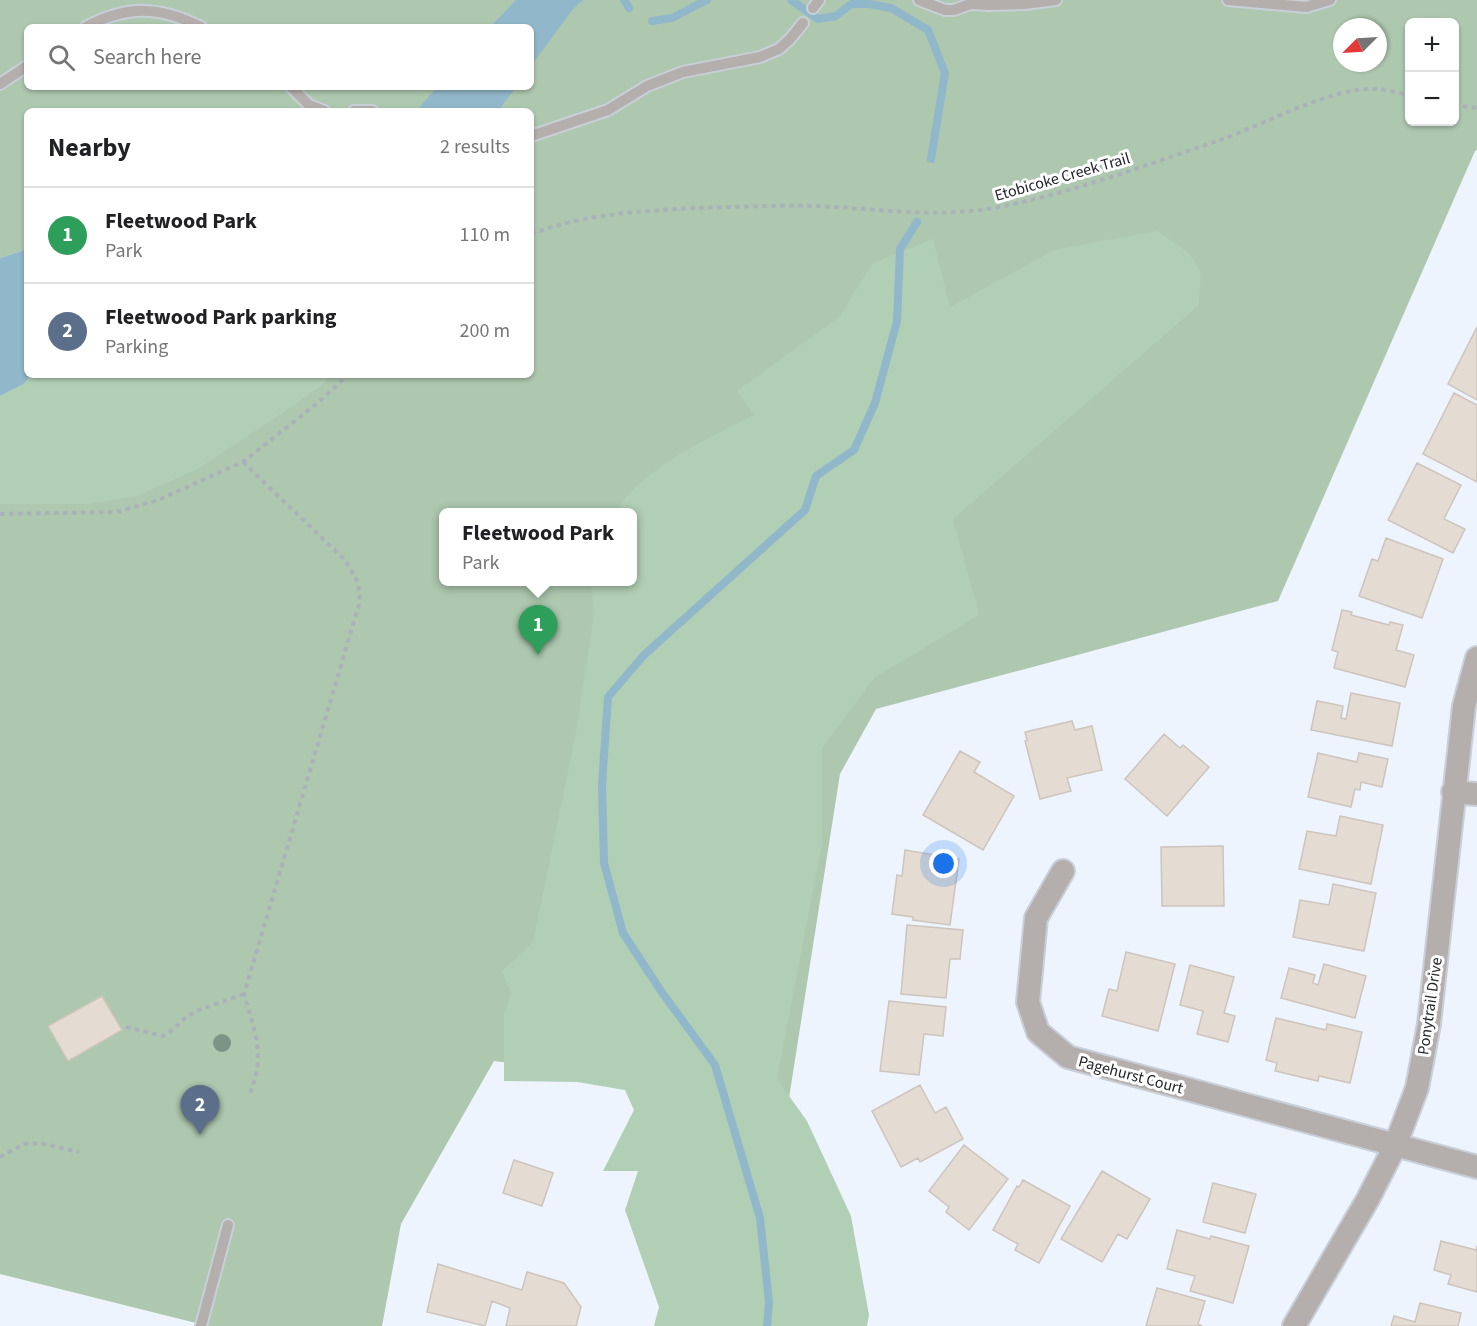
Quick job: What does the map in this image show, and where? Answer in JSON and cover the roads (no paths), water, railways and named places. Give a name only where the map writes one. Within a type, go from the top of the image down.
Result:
[{"type":"street","name":"Ponytrail Drive","points":[[1294,1326],[1368,1199],[1395,1146],[1417,1088],[1429,1024],[1464,706],[1477,658]]},
{"type":"street","points":[[1453,792],[1477,794]]},
{"type":"street","name":"Pagehurst Court","points":[[1063,871],[1036,918],[1028,1002],[1038,1032],[1068,1057],[1477,1167]]},
{"type":"lane","points":[[919,0],[945,10],[954,10],[970,4],[1025,4],[1056,0]]},
{"type":"lane","points":[[1228,0],[1306,7],[1330,0]]},
{"type":"lane","points":[[91,24],[123,11],[143,10],[167,13],[194,24]]},
{"type":"lane","points":[[534,135],[608,110],[647,86],[684,72],[760,57],[779,49],[803,23]]},
{"type":"lane","points":[[0,84],[24,68]]},
{"type":"lane","points":[[294,90],[309,105],[316,108]]},
{"type":"lane","points":[[201,1326],[228,1226]]},
{"type":"water","points":[[516,0],[583,0],[573,9],[534,62],[534,24],[493,24]]},
{"type":"water","points":[[434,90],[514,90],[500,108],[419,108]]},
{"type":"water","points":[[24,250],[24,378],[28,378],[25,383],[0,396],[0,258]]},
{"type":"waterway","points":[[624,0],[629,8]]},
{"type":"waterway","points":[[652,21],[672,18],[707,0]]},
{"type":"waterway","points":[[791,0],[818,19],[836,16],[851,4],[891,8],[928,30],[945,73],[931,159]]},
{"type":"waterway","points":[[767,1326],[769,1302],[760,1218],[715,1065],[661,991],[623,933],[604,863],[602,785],[608,697],[644,655],[805,510],[816,476],[854,450],[875,403],[897,321],[900,249],[917,222]]},
{"type":"place","name":"Fleetwood Park","points":[[538,655]]},
{"type":"place","name":"Fleetwood Park parking","points":[[200,1135]]}]
